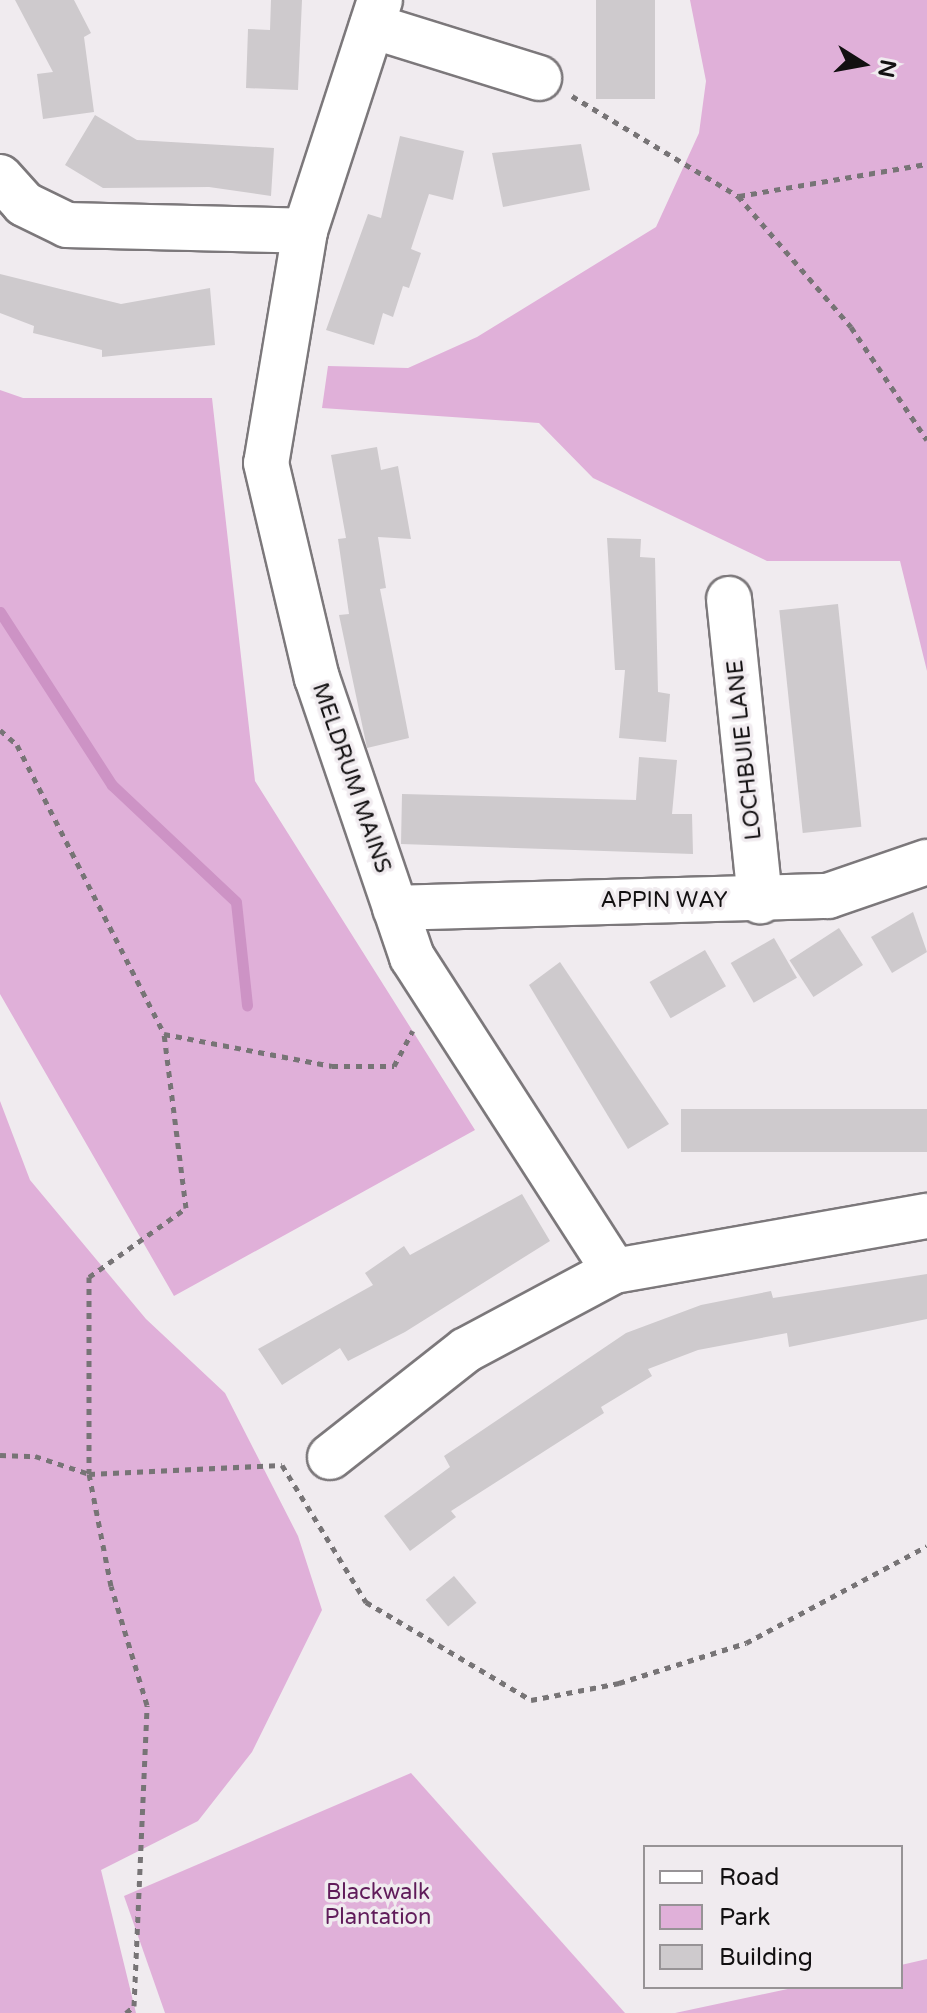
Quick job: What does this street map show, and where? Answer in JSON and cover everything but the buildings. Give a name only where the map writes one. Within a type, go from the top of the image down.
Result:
[{"type":"street","name":"MELDRUM MAINS","points":[[539,78],[376,13],[305,231],[266,463],[317,678],[412,957],[614,1271]]},
{"type":"street","points":[[0,177],[24,204],[67,225],[305,231]]},
{"type":"street","name":"LOCHBUIE LANE","points":[[729,599],[760,901]]},
{"type":"street","name":"APPIN WAY","points":[[395,908],[760,901],[828,896],[927,862]]},
{"type":"street","points":[[330,1457],[466,1350],[614,1271],[927,1216]]},
{"type":"path","points":[[539,78],[738,196],[851,327],[927,440]]},
{"type":"path","points":[[738,196],[927,164]]},
{"type":"path","points":[[0,730],[17,745],[164,1034],[186,1208],[89,1277],[89,1474],[111,1586],[147,1705],[134,2006],[126,2013]]},
{"type":"path","points":[[164,1034],[332,1066],[394,1066],[434,991]]},
{"type":"path","points":[[0,1455],[35,1456],[89,1474],[282,1465],[366,1602],[531,1700],[619,1683],[746,1643],[927,1546]]},
{"type":"green space","points":[[690,0],[927,0],[927,671],[900,561],[767,561],[593,478],[539,423],[322,408],[328,366],[408,368],[477,337],[656,227],[699,133],[706,81]]},
{"type":"green space","points":[[0,390],[23,398],[212,398],[255,781],[475,1130],[174,1296],[0,994]]},
{"type":"green space","points":[[0,1101],[30,1180],[146,1319],[225,1393],[298,1536],[322,1610],[252,1752],[198,1821],[101,1870],[136,2013],[0,2013]]},
{"type":"green space","name":"Blackwalk Plantation","points":[[411,1773],[625,2013],[165,2013],[124,1896]]},
{"type":"green space","points":[[927,1959],[927,2013],[675,2013],[788,1989],[903,1989],[903,1965]]},
{"type":"waterway","points":[[0,612],[112,785],[236,902],[247,1005]]}]
